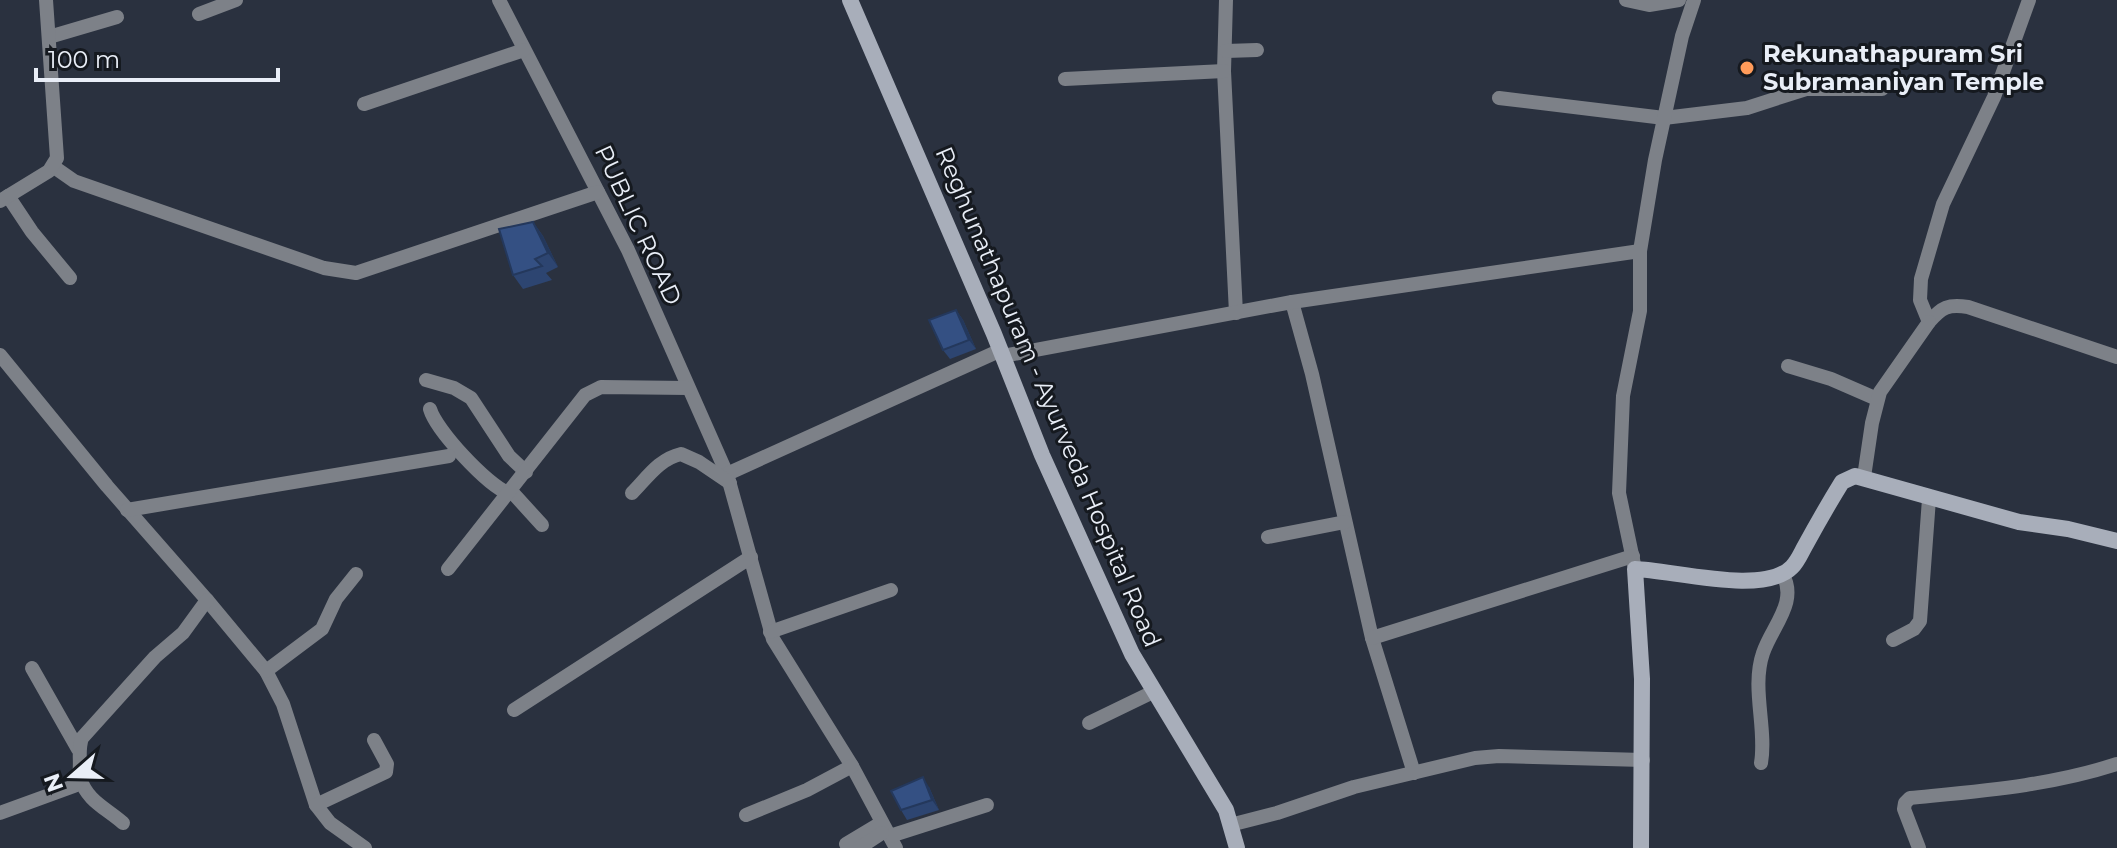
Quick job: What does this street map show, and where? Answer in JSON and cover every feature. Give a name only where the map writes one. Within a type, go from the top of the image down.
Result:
[{"type":"main road","name":"Reghunathapuram - Ayurveda Hospital Road","points":[[850,0],[1002,353],[1042,455],[1132,654],[1218,797],[1237,848]]},
{"type":"main road","points":[[1641,848],[1640,610],[1634,563],[1701,579],[1726,581],[1782,573],[1795,563],[1844,480],[1855,476],[2019,522],[2068,529],[2117,541]]},
{"type":"street","points":[[46,0],[58,153],[54,167],[4,199],[70,278]]},
{"type":"street","points":[[199,14],[236,0]]},
{"type":"street","name":"PUBLIC ROAD","points":[[499,0],[628,250],[728,479],[770,632],[852,766],[888,834]]},
{"type":"street","points":[[1226,0],[1224,71],[1236,313]]},
{"type":"street","points":[[1626,0],[1649,5],[1679,0]]},
{"type":"street","points":[[1372,638],[1634,563],[1619,493],[1623,396],[1640,311],[1640,251],[1664,118],[1682,36],[1694,0]]},
{"type":"street","points":[[1929,322],[1920,300],[1921,279],[1943,204],[1988,111],[2029,0]]},
{"type":"street","points":[[49,37],[117,17]]},
{"type":"street","points":[[364,104],[524,50]]},
{"type":"street","points":[[1226,51],[1257,50]]},
{"type":"street","points":[[1065,79],[1224,71]]},
{"type":"street","points":[[1499,98],[1664,118],[1747,108],[1806,89],[1882,89]]},
{"type":"street","points":[[54,167],[74,181],[324,268],[347,273],[356,273],[598,192]]},
{"type":"street","points":[[632,493],[659,464],[681,454],[728,479],[1002,353],[1292,302],[1640,251]]},
{"type":"street","points":[[1292,302],[1312,374],[1372,638],[1414,773]]},
{"type":"street","points":[[1864,477],[1877,399],[1885,381],[1944,306],[1968,307],[2117,357]]},
{"type":"street","points":[[0,355],[127,510],[266,671],[283,704],[316,805],[330,823],[365,848]]},
{"type":"street","points":[[1788,366],[1831,379],[1877,399]]},
{"type":"street","points":[[426,380],[454,388],[471,398],[489,421],[509,456],[526,472]]},
{"type":"street","points":[[448,569],[585,395],[601,387],[688,388]]},
{"type":"street","points":[[430,409],[440,431],[494,487],[509,492],[542,525]]},
{"type":"street","points":[[127,510],[449,456]]},
{"type":"street","points":[[1893,640],[1914,629],[1920,621],[1929,499]]},
{"type":"street","points":[[1268,537],[1345,522]]},
{"type":"street","points":[[514,710],[751,557]]},
{"type":"street","points":[[1761,763],[1760,662],[1788,601],[1789,588],[1782,573]]},
{"type":"street","points":[[266,671],[322,629],[336,599],[356,574]]},
{"type":"street","points":[[770,632],[891,590]]},
{"type":"street","points":[[78,749],[82,738],[155,657],[183,633],[207,600]]},
{"type":"street","points":[[32,668],[78,749],[84,791],[97,806],[123,823]]},
{"type":"street","points":[[1089,723],[1153,692]]},
{"type":"street","points":[[316,805],[386,772],[387,764],[374,740]]},
{"type":"street","points":[[1230,825],[1354,787],[1475,758],[1643,760]]},
{"type":"street","points":[[1919,848],[1904,809],[1910,798],[2011,788],[2117,764]]},
{"type":"street","points":[[746,815],[807,790],[852,766]]},
{"type":"street","points":[[0,813],[74,786],[80,778]]},
{"type":"street","points":[[853,846],[987,805]]},
{"type":"building","points":[[533,222],[548,253],[535,259],[542,266],[513,275],[499,229]]},
{"type":"building","points":[[956,310],[969,340],[943,350],[929,320]]},
{"type":"building","points":[[923,777],[932,800],[901,810],[891,791]]},
{"type":"place","name":"Rekunathapuram Sri Subramaniyan Temple","points":[[1747,68]]}]
